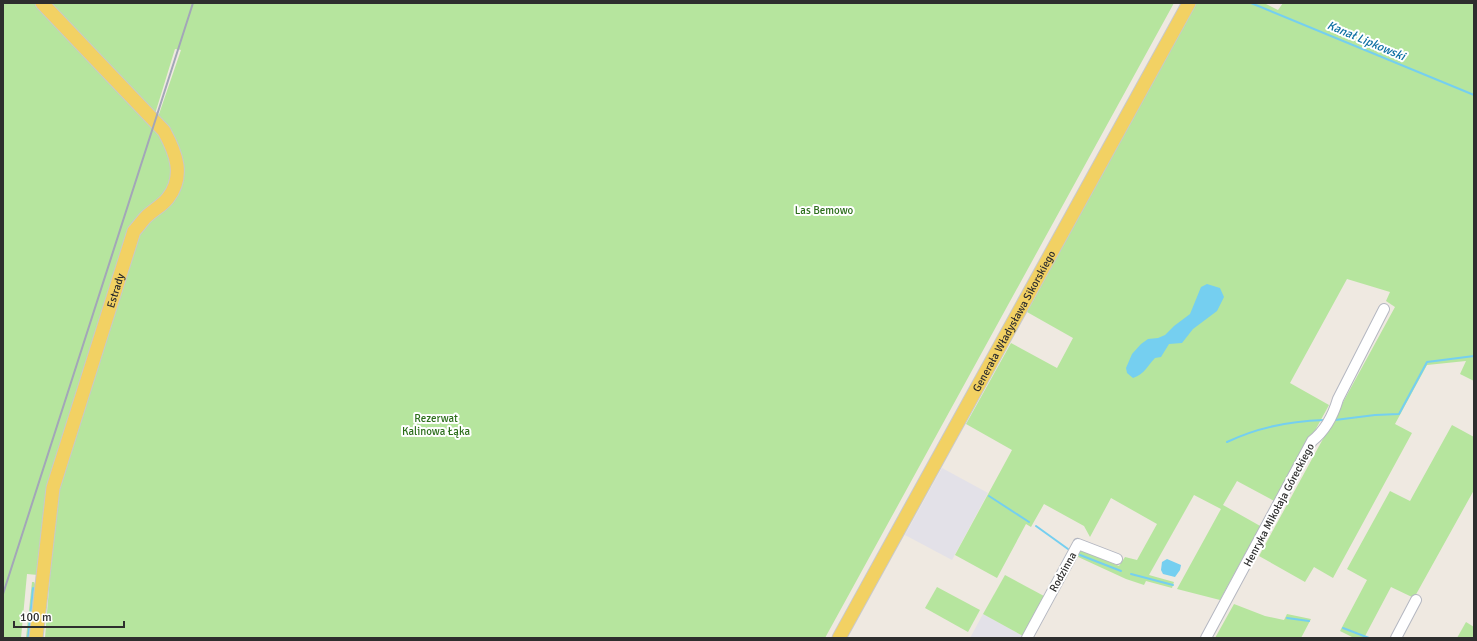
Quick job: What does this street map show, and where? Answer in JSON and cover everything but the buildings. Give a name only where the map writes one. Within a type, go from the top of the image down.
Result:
[{"type":"main road","name":"Estrady","points":[[36,638],[53,488],[134,231],[146,217],[167,199],[175,186],[178,168],[174,150],[164,131],[42,3]]},
{"type":"main road","name":"Generała Władysława Sikorskiego","points":[[839,638],[1189,3]]},
{"type":"street","name":"Henryka Mikołaja Góreckiego","points":[[1206,638],[1312,441],[1326,427],[1335,410],[1338,399],[1384,309]]},
{"type":"street","name":"Rodzinna","points":[[1027,638],[1078,544],[1117,560]]},
{"type":"street","points":[[1396,638],[1416,600]]},
{"type":"shaded area","points":[[942,468],[988,493],[952,560],[905,535]]},
{"type":"shaded area","points":[[983,614],[1023,636],[1021,638],[970,638]]},
{"type":"green space","points":[[3,3],[35,3],[157,130],[169,149],[172,162],[170,180],[162,196],[142,217],[47,494],[38,575],[27,574],[21,638],[3,638]]},
{"type":"green space","name":"Las Bemowo","points":[[48,3],[1174,3],[825,638],[45,638],[57,488],[140,233],[180,184],[158,117],[181,50],[175,49],[155,114]]},
{"type":"green space","points":[[1194,3],[1264,3],[1278,10],[1283,3],[1474,3],[1474,381],[1460,374],[1466,361],[1427,365],[1395,424],[1412,433],[1333,578],[1314,567],[1305,582],[1259,556],[1395,307],[1386,301],[1390,292],[1347,279],[1290,383],[1329,405],[1276,502],[1237,481],[1223,505],[1262,527],[1248,552],[1246,552],[1220,600],[1177,589],[1221,509],[1194,495],[1149,575],[1174,582],[1172,588],[1146,581],[1144,585],[1126,579],[1076,556],[1081,550],[1119,566],[1125,557],[1137,560],[1157,524],[1111,498],[1090,537],[1084,526],[1044,504],[1031,527],[1026,524],[997,578],[955,555],[1012,450],[966,424],[1011,343],[1057,368],[1073,338],[1027,312]]},
{"type":"green space","points":[[1452,425],[1474,437],[1474,490],[1414,598],[1391,587],[1364,638],[1354,638],[1340,631],[1367,580],[1347,569],[1390,491],[1410,501]]},
{"type":"green space","points":[[1005,575],[1044,596],[1023,636],[983,614]]},
{"type":"green space","points":[[32,582],[34,582],[36,586],[31,638],[26,638]]},
{"type":"green space","points":[[937,587],[980,610],[968,632],[925,608]]},
{"type":"green space","points":[[1234,604],[1265,616],[1284,620],[1287,614],[1311,619],[1301,638],[1215,638]]},
{"type":"green space","points":[[1466,622],[1474,627],[1474,638],[1457,638]]},
{"type":"water","points":[[1207,284],[1220,288],[1224,297],[1217,311],[1193,329],[1182,343],[1169,344],[1161,357],[1155,358],[1146,370],[1133,378],[1127,373],[1126,368],[1132,354],[1148,339],[1158,338],[1165,335],[1190,314],[1201,287]]},
{"type":"water","points":[[1167,559],[1181,565],[1180,570],[1175,577],[1163,574],[1161,570],[1162,562]]},
{"type":"waterway","name":"Kanał Lipkowski","points":[[1251,3],[1474,95]]},
{"type":"waterway","points":[[1335,420],[1375,415],[1399,414],[1427,362],[1474,356]]},
{"type":"waterway","points":[[1227,442],[1274,426],[1324,420]]},
{"type":"waterway","points":[[989,496],[1029,522]]},
{"type":"waterway","points":[[1036,526],[1068,549]]},
{"type":"waterway","points":[[1080,555],[1121,571]]},
{"type":"waterway","points":[[1131,574],[1173,585]]},
{"type":"waterway","points":[[28,638],[33,588]]},
{"type":"waterway","points":[[1287,618],[1309,621]]},
{"type":"waterway","points":[[1343,628],[1369,638]]},
{"type":"railway","points":[[3,594],[193,3]]},
{"type":"park label","name":"Rezerwat Kalinowa Łąka","points":[[436,424]]}]
